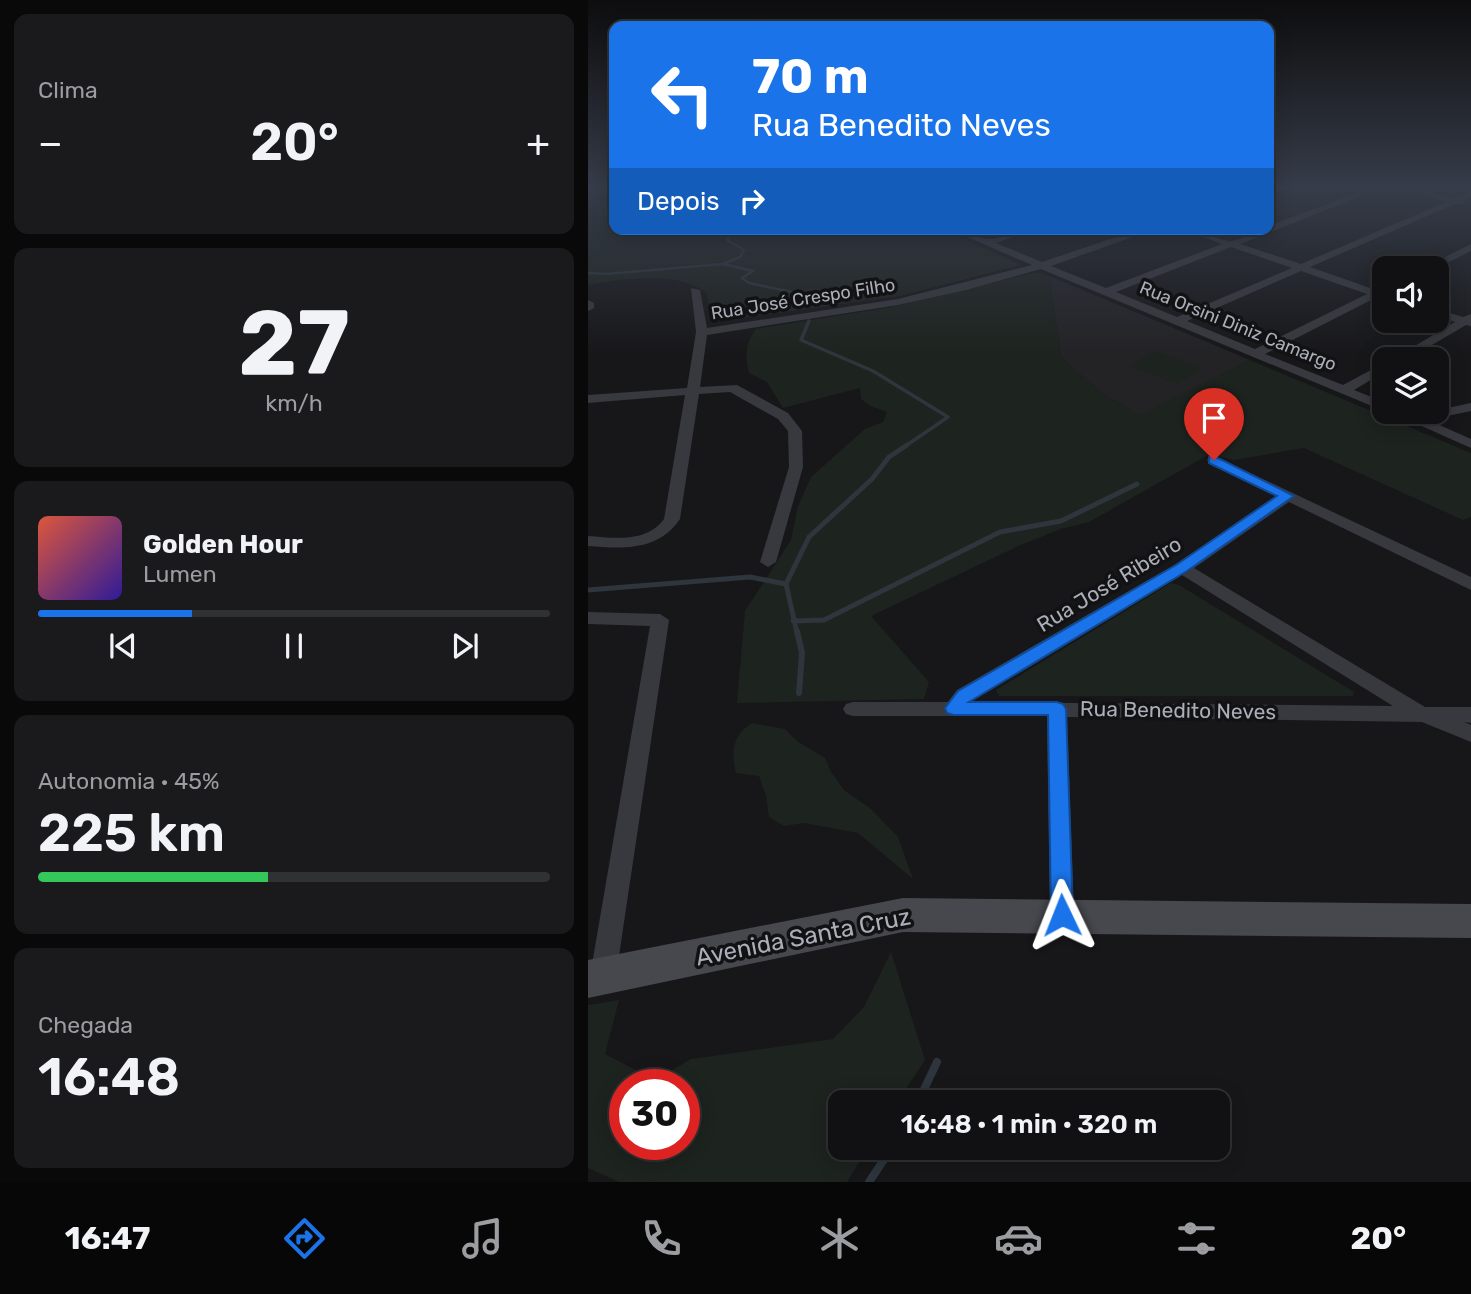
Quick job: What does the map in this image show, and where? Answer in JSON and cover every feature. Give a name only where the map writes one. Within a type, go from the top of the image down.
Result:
[{"type":"main road","name":"Avenida Santa Cruz","points":[[595,978],[903,915],[1471,921]]},
{"type":"street","name":"Rua Orsini Diniz Camargo","points":[[988,244],[1372,402]]},
{"type":"street","name":"Rua José Crespo Filho","points":[[702,332],[897,303],[1042,267],[1107,244]]},
{"type":"street","points":[[1231,244],[1372,290]]},
{"type":"street","points":[[1106,292],[1231,244]]},
{"type":"street","points":[[1176,322],[1355,244]]},
{"type":"street","points":[[1449,258],[1471,247]]},
{"type":"street","points":[[588,541],[625,543],[658,534],[672,519],[702,332],[695,290]]},
{"type":"street","points":[[1255,354],[1372,298]]},
{"type":"street","points":[[1449,315],[1469,320]]},
{"type":"street","points":[[1421,347],[1469,320]]},
{"type":"street","points":[[1344,390],[1372,374]]},
{"type":"street","points":[[588,400],[692,389],[732,388],[783,416],[795,431],[796,467],[768,562]]},
{"type":"street","points":[[1449,412],[1471,407]]},
{"type":"street","points":[[1425,424],[1471,444]]},
{"type":"street","points":[[1214,460],[1471,584]]},
{"type":"street","name":"Rua José Ribeiro","points":[[954,708],[964,695],[1182,568],[1287,496]]},
{"type":"street","points":[[1182,568],[1418,712]]},
{"type":"street","points":[[588,618],[660,620],[595,978]]},
{"type":"street","name":"Rua Benedito Neves","points":[[853,709],[1418,712],[1471,715]]},
{"type":"street","points":[[1057,709],[1062,915]]},
{"type":"street","name":"Rua Benedito Neves","points":[[1418,712],[1471,734]]},
{"type":"shaded area","points":[[588,244],[975,244],[1021,265],[900,296],[721,321],[711,320],[707,293],[680,281],[649,278],[588,285]]},
{"type":"shaded area","points":[[1038,272],[1049,276],[1061,357],[1101,393],[1140,415],[1250,360],[1372,411],[1372,424],[1402,424],[1471,453],[1471,517],[1463,520],[1304,448],[1234,460],[1210,454],[1089,522],[1061,529],[1023,544],[871,616],[929,682],[924,699],[737,703],[745,611],[791,540],[798,506],[811,477],[865,429],[883,422],[887,412],[870,406],[861,399],[860,388],[783,408],[767,382],[749,373],[747,350],[750,340],[756,329],[892,307]]},
{"type":"shaded area","points":[[1049,276],[1250,360],[1141,416],[1101,393],[1061,357]]},
{"type":"shaded area","points":[[1155,351],[1203,368],[1177,384],[1129,366]]},
{"type":"shaded area","points":[[1171,583],[1179,585],[1354,692],[1353,696],[999,696],[996,690]]},
{"type":"shaded area","points":[[752,723],[785,729],[797,741],[825,758],[844,790],[871,809],[898,837],[913,879],[858,833],[804,823],[784,826],[769,817],[759,776],[736,773],[734,765],[737,739]]},
{"type":"shaded area","points":[[891,952],[925,1060],[905,1090],[828,1090],[828,1160],[861,1160],[847,1182],[619,1182],[588,1168],[588,1005],[619,1000],[605,1054],[634,1069],[609,1069],[609,1160],[700,1160],[700,1069],[674,1069],[691,1059],[833,1039],[864,1007]]},
{"type":"waterway","points":[[723,264],[740,257],[744,250],[734,244]]},
{"type":"waterway","points":[[588,273],[606,274],[723,264]]},
{"type":"waterway","points":[[723,264],[753,271],[742,278],[749,283],[802,294],[805,302]]},
{"type":"waterway","points":[[804,300],[806,306]]},
{"type":"waterway","points":[[809,321],[801,340],[873,371],[948,417],[904,447]]},
{"type":"waterway","points":[[786,584],[809,537],[872,479],[889,457],[904,447]]},
{"type":"waterway","points":[[794,621],[824,620],[1000,532],[1061,521],[1137,484]]},
{"type":"waterway","points":[[588,590],[750,577],[786,584]]},
{"type":"waterway","points":[[786,584],[794,621]]},
{"type":"waterway","points":[[794,621],[797,633]]},
{"type":"waterway","points":[[797,631],[802,653],[799,693]]},
{"type":"waterway","points":[[924,1090],[937,1062]]},
{"type":"waterway","points":[[869,1182],[884,1160]]},
{"type":"route","points":[[1062,915],[1057,709],[954,708],[964,695],[1182,568],[1287,496],[1214,460]]}]
